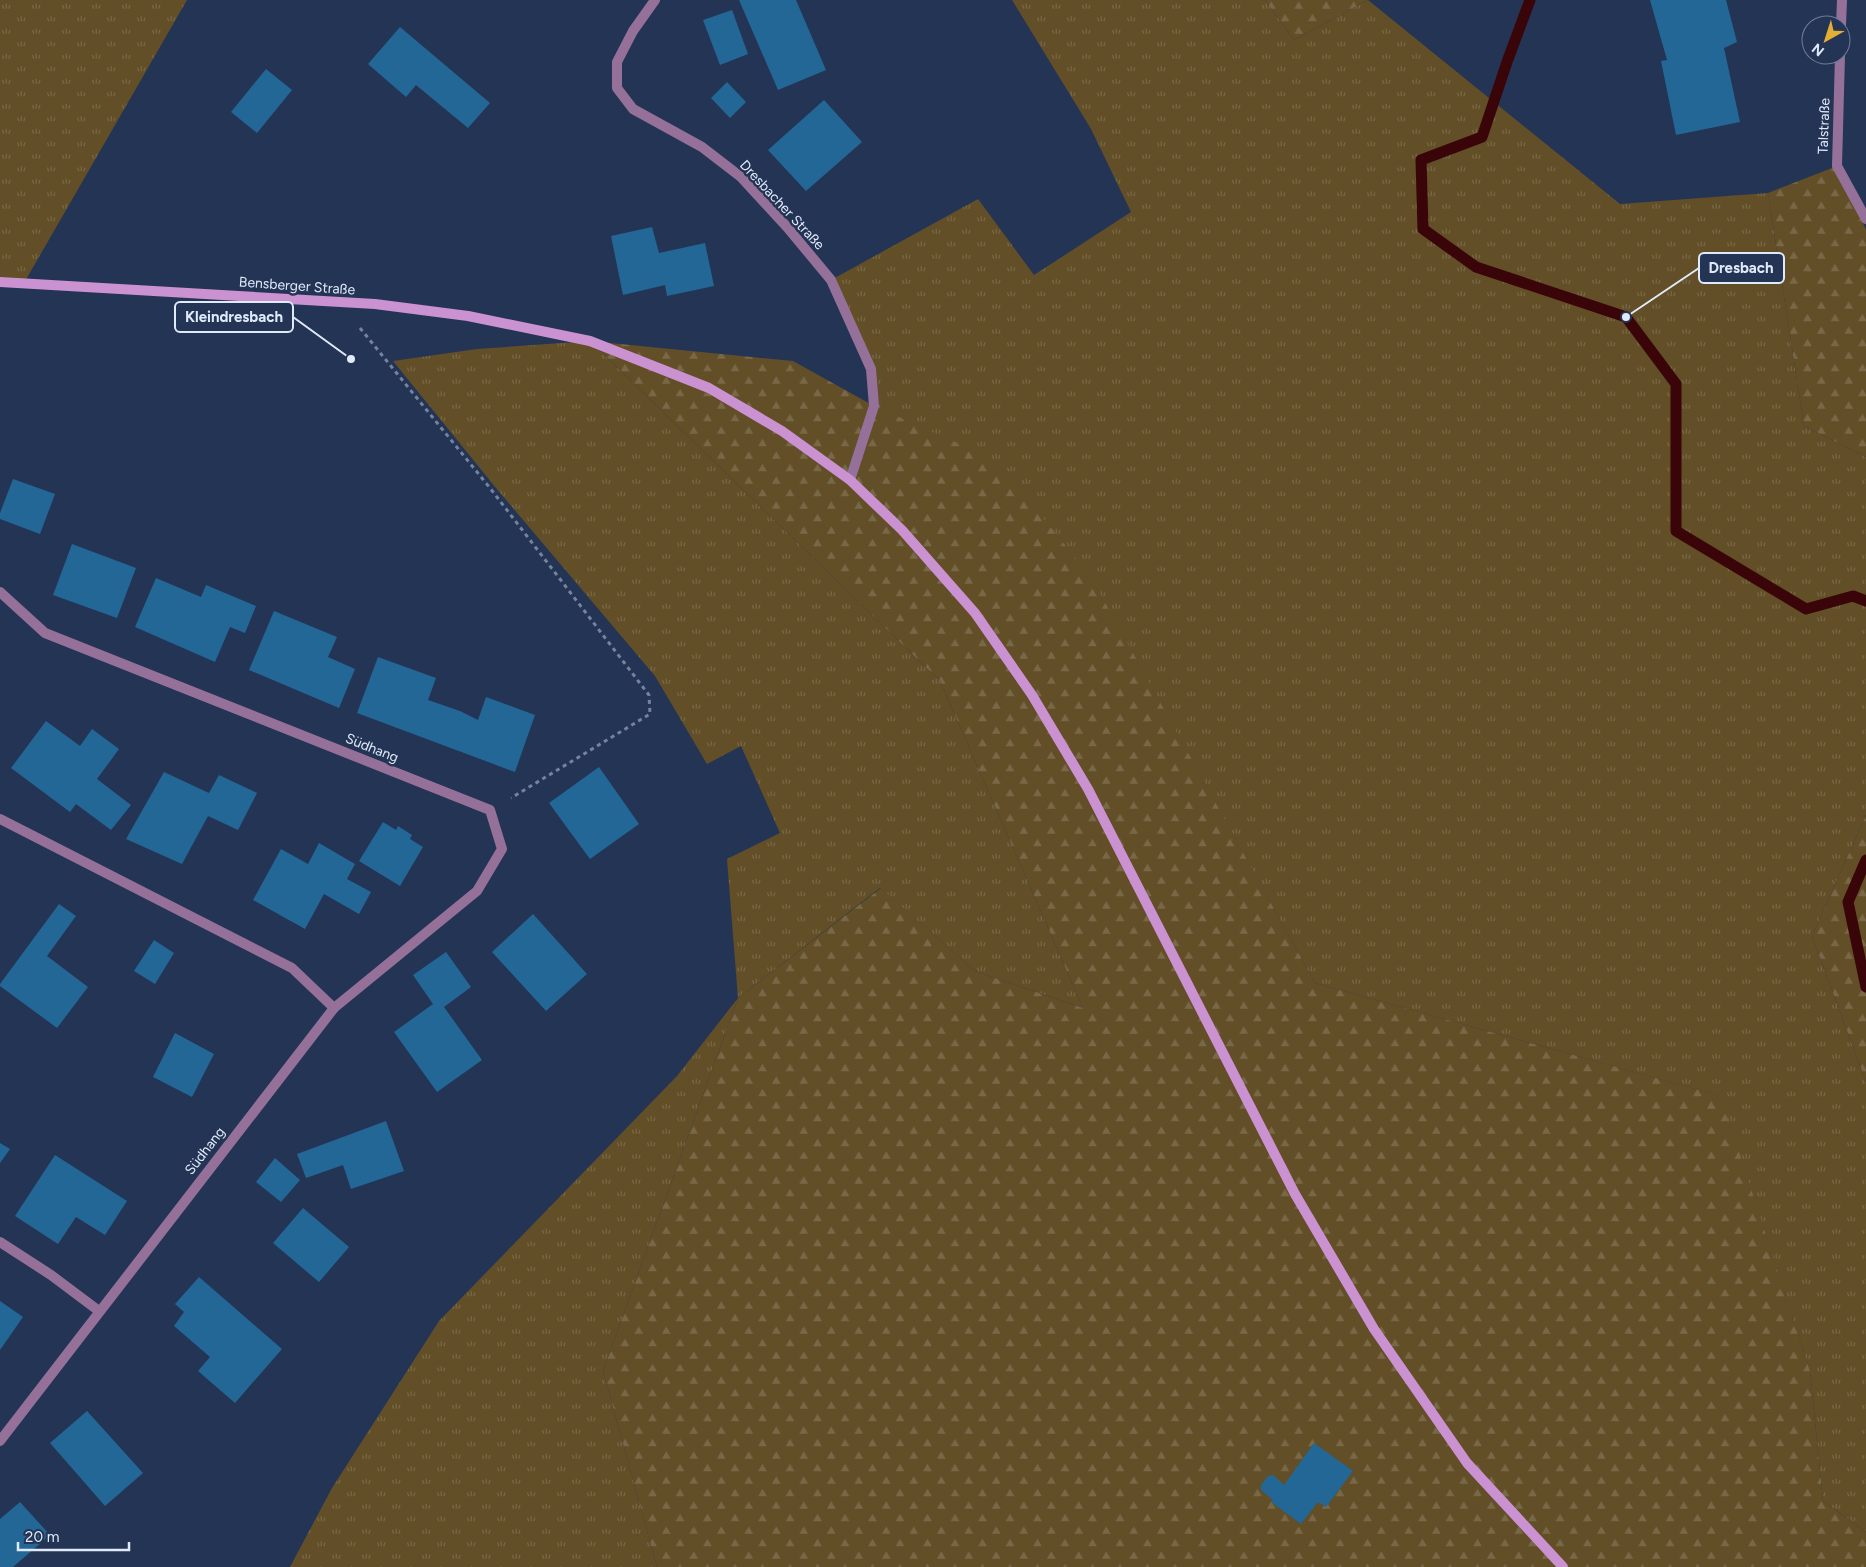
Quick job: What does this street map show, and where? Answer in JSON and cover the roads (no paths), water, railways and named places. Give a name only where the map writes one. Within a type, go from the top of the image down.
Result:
[{"type":"main road","name":"Bensberger Straße","points":[[0,282],[375,304],[468,316],[590,341],[709,388],[782,431],[850,480],[902,530],[974,613],[1032,695],[1088,788],[1295,1194],[1374,1329],[1467,1463],[1562,1567]]},
{"type":"street","name":"Dresbacher Straße","points":[[655,0],[633,30],[618,62],[617,88],[633,108],[702,147],[741,177],[787,227],[831,280],[871,369],[874,406],[850,480]]},
{"type":"street","points":[[1841,15],[1842,0]]},
{"type":"street","name":"Talstraße","points":[[1840,65],[1837,166],[1866,220]]},
{"type":"street","name":"Südhang","points":[[0,592],[45,633],[490,810],[502,849],[476,890],[334,1008],[0,1441]]},
{"type":"street","points":[[0,819],[292,968],[334,1008]]},
{"type":"street","points":[[0,1242],[51,1275],[99,1311]]},
{"type":"waterway","points":[[1530,0],[1482,137],[1421,160],[1423,229],[1476,267],[1626,317],[1676,384],[1676,531],[1806,609],[1853,596],[1866,601]]},
{"type":"waterway","points":[[1866,860],[1848,902],[1866,987]]},
{"type":"place","name":"Dresbach","points":[[1626,317]]},
{"type":"place","name":"Kleindresbach","points":[[351,359]]}]
